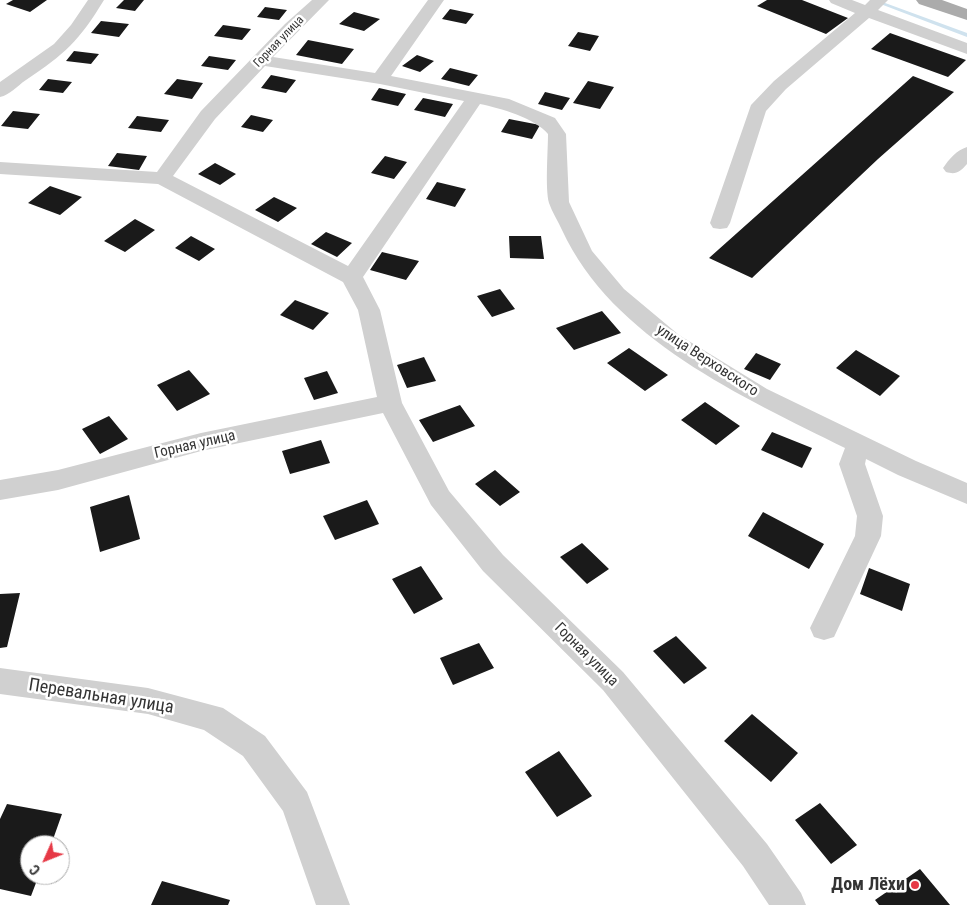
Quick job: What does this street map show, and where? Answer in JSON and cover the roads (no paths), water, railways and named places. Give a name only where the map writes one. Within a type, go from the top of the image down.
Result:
[{"type":"main road","points":[[925,0],[967,15]]},
{"type":"main road","points":[[961,0],[967,2]]},
{"type":"street","points":[[0,92],[9,82],[52,55],[78,30],[96,0]]},
{"type":"street","name":"Горная улица","points":[[162,178],[208,115],[291,28],[321,0]]},
{"type":"street","points":[[380,79],[436,0]]},
{"type":"street","points":[[837,0],[873,6],[967,49]]},
{"type":"street","points":[[720,223],[757,109],[780,85],[873,6]]},
{"type":"street","name":"улица Верховского","points":[[262,60],[476,97],[503,103],[548,122],[556,134],[559,202],[583,253],[616,294],[671,341],[759,395],[967,494]]},
{"type":"street","points":[[0,168],[162,178],[352,277],[476,97]]},
{"type":"street","points":[[953,168],[967,153]]},
{"type":"street","name":"Горная улица","points":[[352,277],[369,310],[390,403],[440,498],[493,563],[613,681],[755,855],[789,905]]},
{"type":"street","name":"Горная улица","points":[[0,490],[58,480],[201,442],[390,403]]},
{"type":"street","points":[[824,628],[868,536],[870,516],[852,464],[859,444]]},
{"type":"street","name":"Перевальная улица","points":[[0,681],[148,701],[212,718],[254,746],[296,803],[334,905]]},
{"type":"waterway","points":[[872,0],[967,35]]},
{"type":"place","name":"Дом Лёхи","points":[[915,885]]}]
